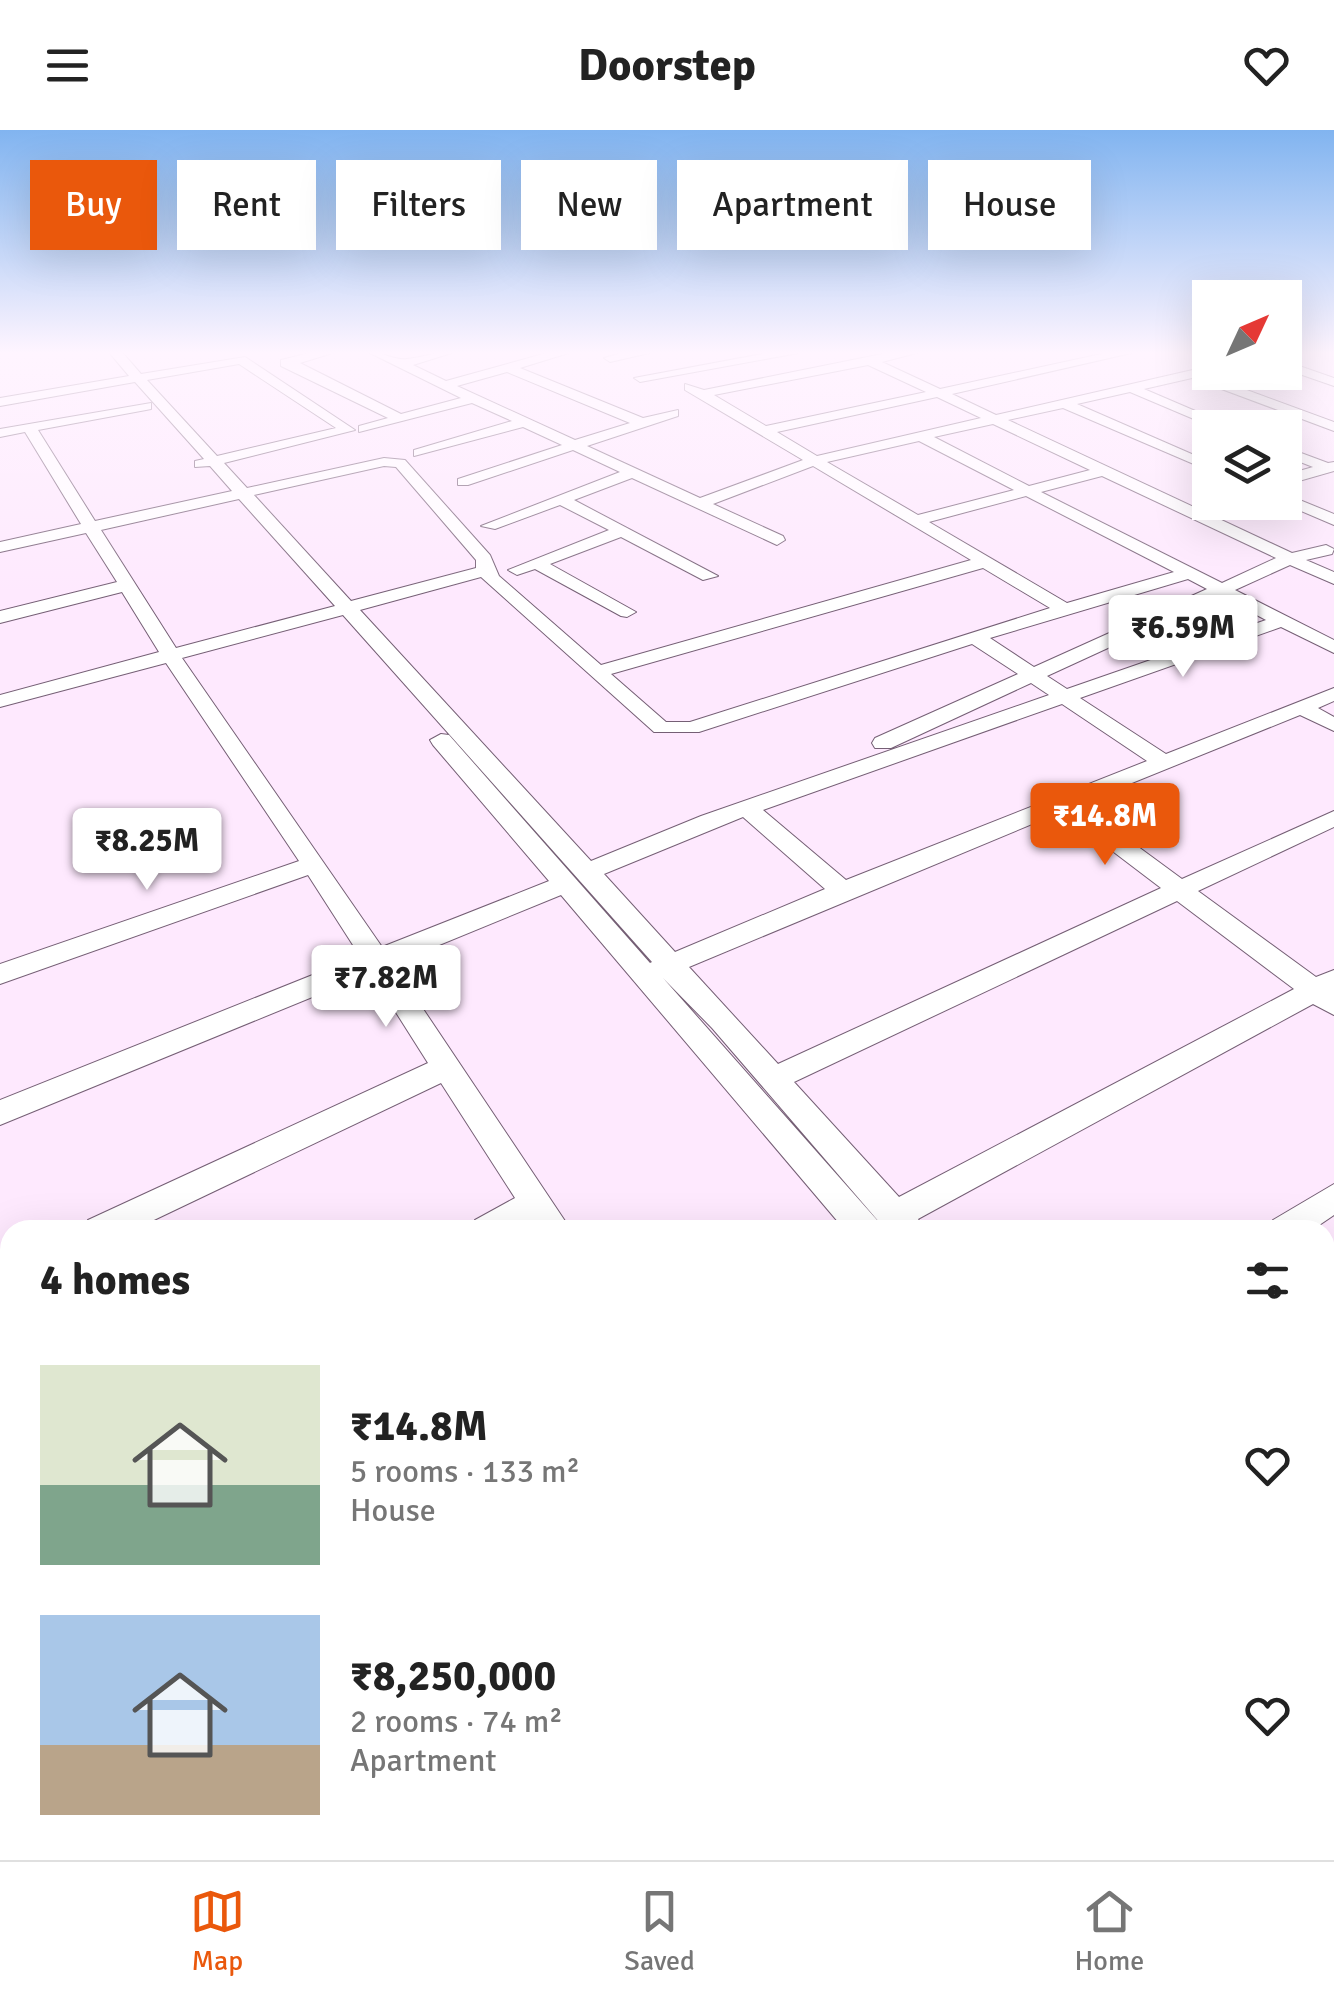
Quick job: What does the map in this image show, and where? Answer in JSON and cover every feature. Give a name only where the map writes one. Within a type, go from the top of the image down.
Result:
[{"type":"street","points":[[32,432],[171,656],[545,1216]]},
{"type":"street","points":[[173,432],[205,463]]},
{"type":"street","points":[[177,432],[658,970],[872,1220]]},
{"type":"street","points":[[205,463],[340,432]]},
{"type":"street","points":[[419,453],[492,432]]},
{"type":"street","points":[[545,432],[777,540]]},
{"type":"street","points":[[463,482],[619,432]]},
{"type":"street","points":[[765,432],[1065,609]]},
{"type":"street","points":[[700,504],[813,460],[945,432]]},
{"type":"street","points":[[1023,432],[1334,578]]},
{"type":"street","points":[[1129,432],[1192,459]]},
{"type":"street","points":[[922,437],[1334,647]]},
{"type":"street","points":[[1302,457],[1330,467]]},
{"type":"street","points":[[0,547],[384,462],[400,463],[484,559],[484,571],[661,728],[671,730],[692,728],[974,637],[1192,573]]},
{"type":"street","points":[[1302,475],[1330,467]]},
{"type":"street","points":[[914,521],[1106,470]]},
{"type":"street","points":[[488,526],[632,473]]},
{"type":"street","points":[[560,499],[708,576]]},
{"type":"street","points":[[1302,506],[1334,520]]},
{"type":"street","points":[[780,797],[855,756],[1291,558],[1320,543],[1334,530]]},
{"type":"street","points":[[622,531],[526,567],[627,612]]},
{"type":"street","points":[[596,672],[984,562]]},
{"type":"street","points":[[0,702],[484,571]]},
{"type":"street","points":[[0,617],[127,585]]},
{"type":"street","points":[[0,1113],[747,808],[1282,620]]},
{"type":"street","points":[[974,637],[1165,764]]},
{"type":"street","points":[[658,970],[843,891],[1334,694]]},
{"type":"street","points":[[1303,708],[1334,725]]},
{"type":"street","points":[[889,1220],[1328,992],[1063,803]]},
{"type":"street","points":[[747,808],[843,891]]},
{"type":"street","points":[[773,1080],[1334,818]]},
{"type":"street","points":[[0,974],[313,866]]},
{"type":"street","points":[[658,970],[773,1080],[873,1220]]},
{"type":"street","points":[[121,1220],[446,1067]]},
{"type":"street","points":[[1300,1220],[1334,1198]]}]
